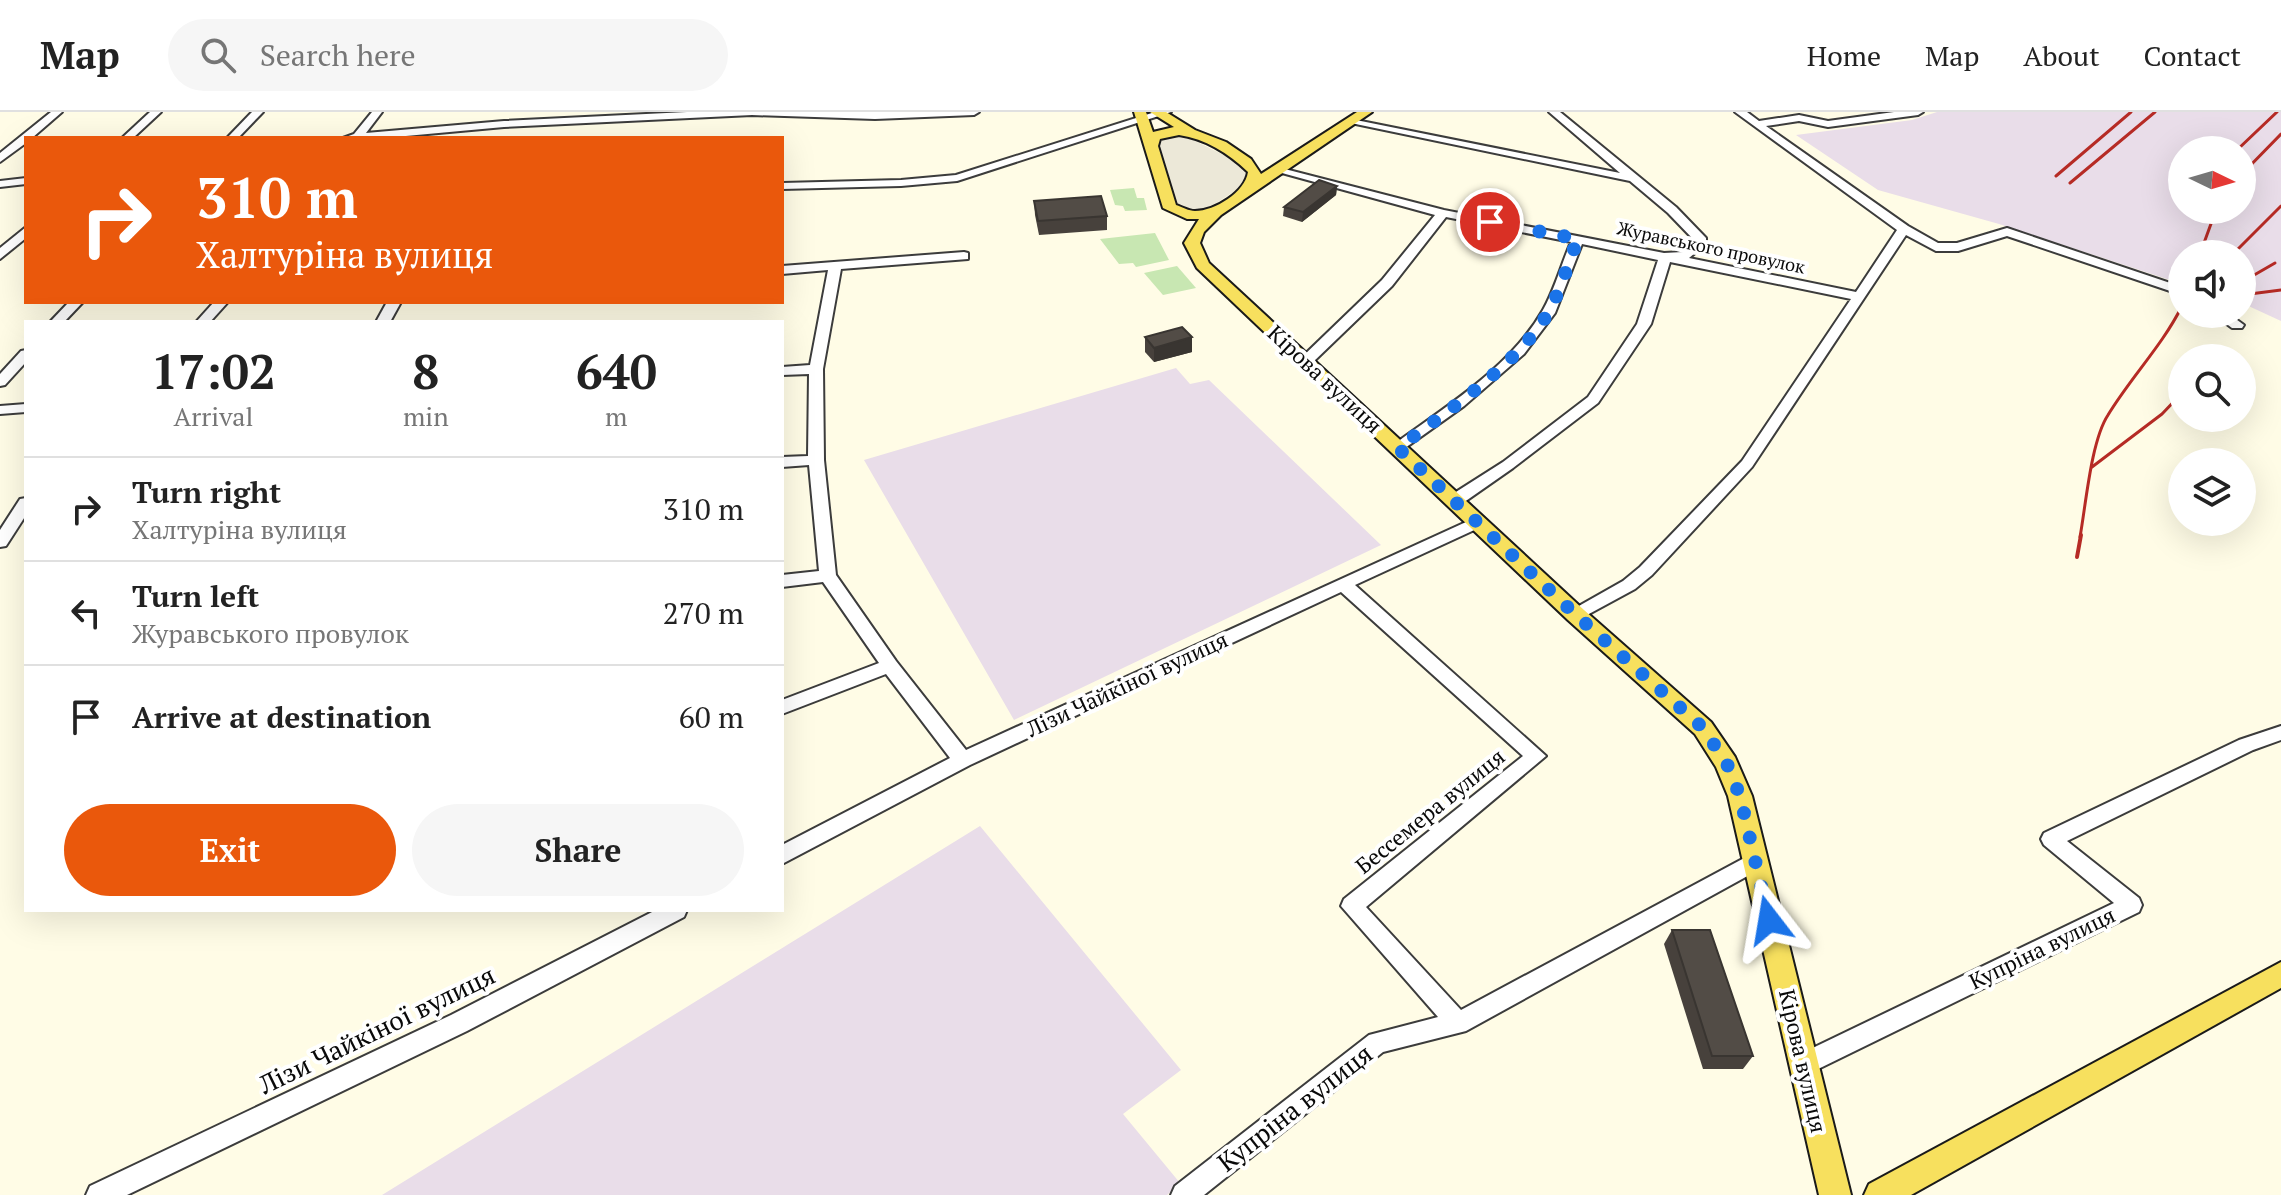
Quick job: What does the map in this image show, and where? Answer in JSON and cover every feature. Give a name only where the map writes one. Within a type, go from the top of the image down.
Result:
[{"type":"main road","points":[[1202,265],[1192,243],[1198,225],[1366,112]]},
{"type":"main road","points":[[1161,113],[1236,155],[1255,171],[1255,178],[1248,189]]},
{"type":"main road","points":[[1141,117],[1170,208],[1192,216],[1216,211]]},
{"type":"main road","points":[[1151,146],[1154,137],[1165,132],[1180,131],[1200,136]]},
{"type":"main road","points":[[1236,155],[1264,160],[1296,158]]},
{"type":"main road","name":"Кірова вулиця","points":[[1170,208],[1183,243],[1202,265],[1576,615],[1703,728],[1727,764],[1740,796],[1835,1195]]},
{"type":"main road","points":[[1880,1195],[2281,974]]},
{"type":"street","points":[[28,136],[57,112]]},
{"type":"street","points":[[129,136],[156,112]]},
{"type":"street","points":[[234,136],[258,112]]},
{"type":"street","points":[[356,136],[377,112]]},
{"type":"street","points":[[497,136],[511,112]]},
{"type":"street","points":[[375,136],[504,124],[753,112],[875,116],[974,112]]},
{"type":"street","points":[[1454,501],[1508,465],[1593,400],[1644,324],[1665,257],[1687,255],[1702,241],[1694,230],[1554,112]]},
{"type":"street","points":[[1740,112],[1925,242],[1943,248],[1958,247],[2007,232],[2168,286]]},
{"type":"street","points":[[1757,124],[1795,115],[1828,124],[1918,112]]},
{"type":"street","points":[[784,186],[901,183],[957,178],[1161,113]]},
{"type":"street","points":[[782,114],[875,116]]},
{"type":"street","points":[[1351,122],[1634,179]]},
{"type":"street","points":[[0,159],[24,139]]},
{"type":"street","name":"Журавського провулок","points":[[1277,170],[1443,213],[1858,296]]},
{"type":"street","points":[[0,184],[24,181]]},
{"type":"street","points":[[1306,361],[1387,283],[1443,213]]},
{"type":"street","points":[[1576,615],[1629,585],[1646,571],[1747,464],[1904,229]]},
{"type":"street","points":[[0,255],[24,233]]},
{"type":"street","points":[[1398,448],[1467,396],[1522,346],[1548,313],[1578,239]]},
{"type":"street","points":[[784,270],[964,256]]},
{"type":"street","points":[[835,268],[816,369],[816,460],[828,576],[890,666],[963,760]]},
{"type":"street","points":[[59,320],[74,304]]},
{"type":"street","points":[[205,320],[219,304]]},
{"type":"street","points":[[0,382],[24,356]]},
{"type":"street","points":[[784,371],[816,369]]},
{"type":"street","points":[[0,410],[24,408]]},
{"type":"street","points":[[784,462],[816,460]]},
{"type":"street","points":[[0,542],[24,506]]},
{"type":"street","name":"Лізи Чайкіної вулиця","points":[[784,854],[963,760],[1477,522]]},
{"type":"street","points":[[784,581],[828,576]]},
{"type":"street","name":"Бессемера вулиця","points":[[1343,584],[1536,756],[1352,906],[1458,1023]]},
{"type":"street","points":[[784,706],[890,666]]},
{"type":"street","name":"Купріна вулиця","points":[[1804,1064],[2131,905],[2051,839],[2246,745],[2281,733]]},
{"type":"street","name":"Купріна вулиця","points":[[1184,1195],[1377,1043],[1458,1023],[1755,862]]},
{"type":"street","name":"Лізи Чайкіної вулиця","points":[[99,1195],[459,1023],[672,912]]},
{"type":"shaded area","points":[[1937,112],[2281,112],[2281,321],[2256,309],[2256,240],[2168,240],[2168,279],[1999,224],[1878,190],[1796,135],[1912,120]]},
{"type":"shaded area","points":[[1181,134],[1244,165],[1249,174],[1245,184],[1206,210],[1193,212],[1177,207],[1156,144],[1158,138]]},
{"type":"shaded area","points":[[1176,368],[1190,384],[1209,380],[1381,545],[1014,720],[864,460]]},
{"type":"shaded area","points":[[980,826],[1181,1070],[1123,1114],[1180,1183],[1167,1195],[382,1195]]},
{"type":"green space","points":[[1134,188],[1137,198],[1144,198],[1147,210],[1125,211],[1123,206],[1115,205],[1110,190]]},
{"type":"green space","points":[[1155,233],[1169,260],[1136,267],[1133,263],[1119,264],[1100,239]]},
{"type":"green space","points":[[1177,266],[1196,288],[1163,295],[1144,273]]},
{"type":"building","points":[[1319,180],[1337,186],[1303,212],[1284,207]]},
{"type":"building","points":[[1101,196],[1107,216],[1038,221],[1034,201]]},
{"type":"building","points":[[1182,327],[1192,337],[1154,348],[1145,337]]},
{"type":"building","points":[[1672,930],[1710,930],[1753,1056],[1712,1056]]},
{"type":"railway","points":[[2056,176],[2131,112]]},
{"type":"railway","points":[[2070,183],[2155,112]]},
{"type":"railway","points":[[2252,136],[2277,112]]},
{"type":"railway","points":[[2256,160],[2281,134]]},
{"type":"railway","points":[[2247,240],[2281,206]]},
{"type":"railway","points":[[2205,240],[2211,224]]},
{"type":"railway","points":[[2256,274],[2275,263]]},
{"type":"railway","points":[[2256,293],[2281,290]]},
{"type":"railway","points":[[2080,537],[2093,456],[2102,426],[2169,328]]},
{"type":"railway","points":[[2092,467],[2168,408]]},
{"type":"railway","points":[[2077,557],[2081,535]]},
{"type":"route","points":[[1490,222],[1578,239],[1548,313],[1522,346],[1467,396],[1398,448],[1576,615],[1703,728],[1727,764],[1740,796],[1769,920]]}]
